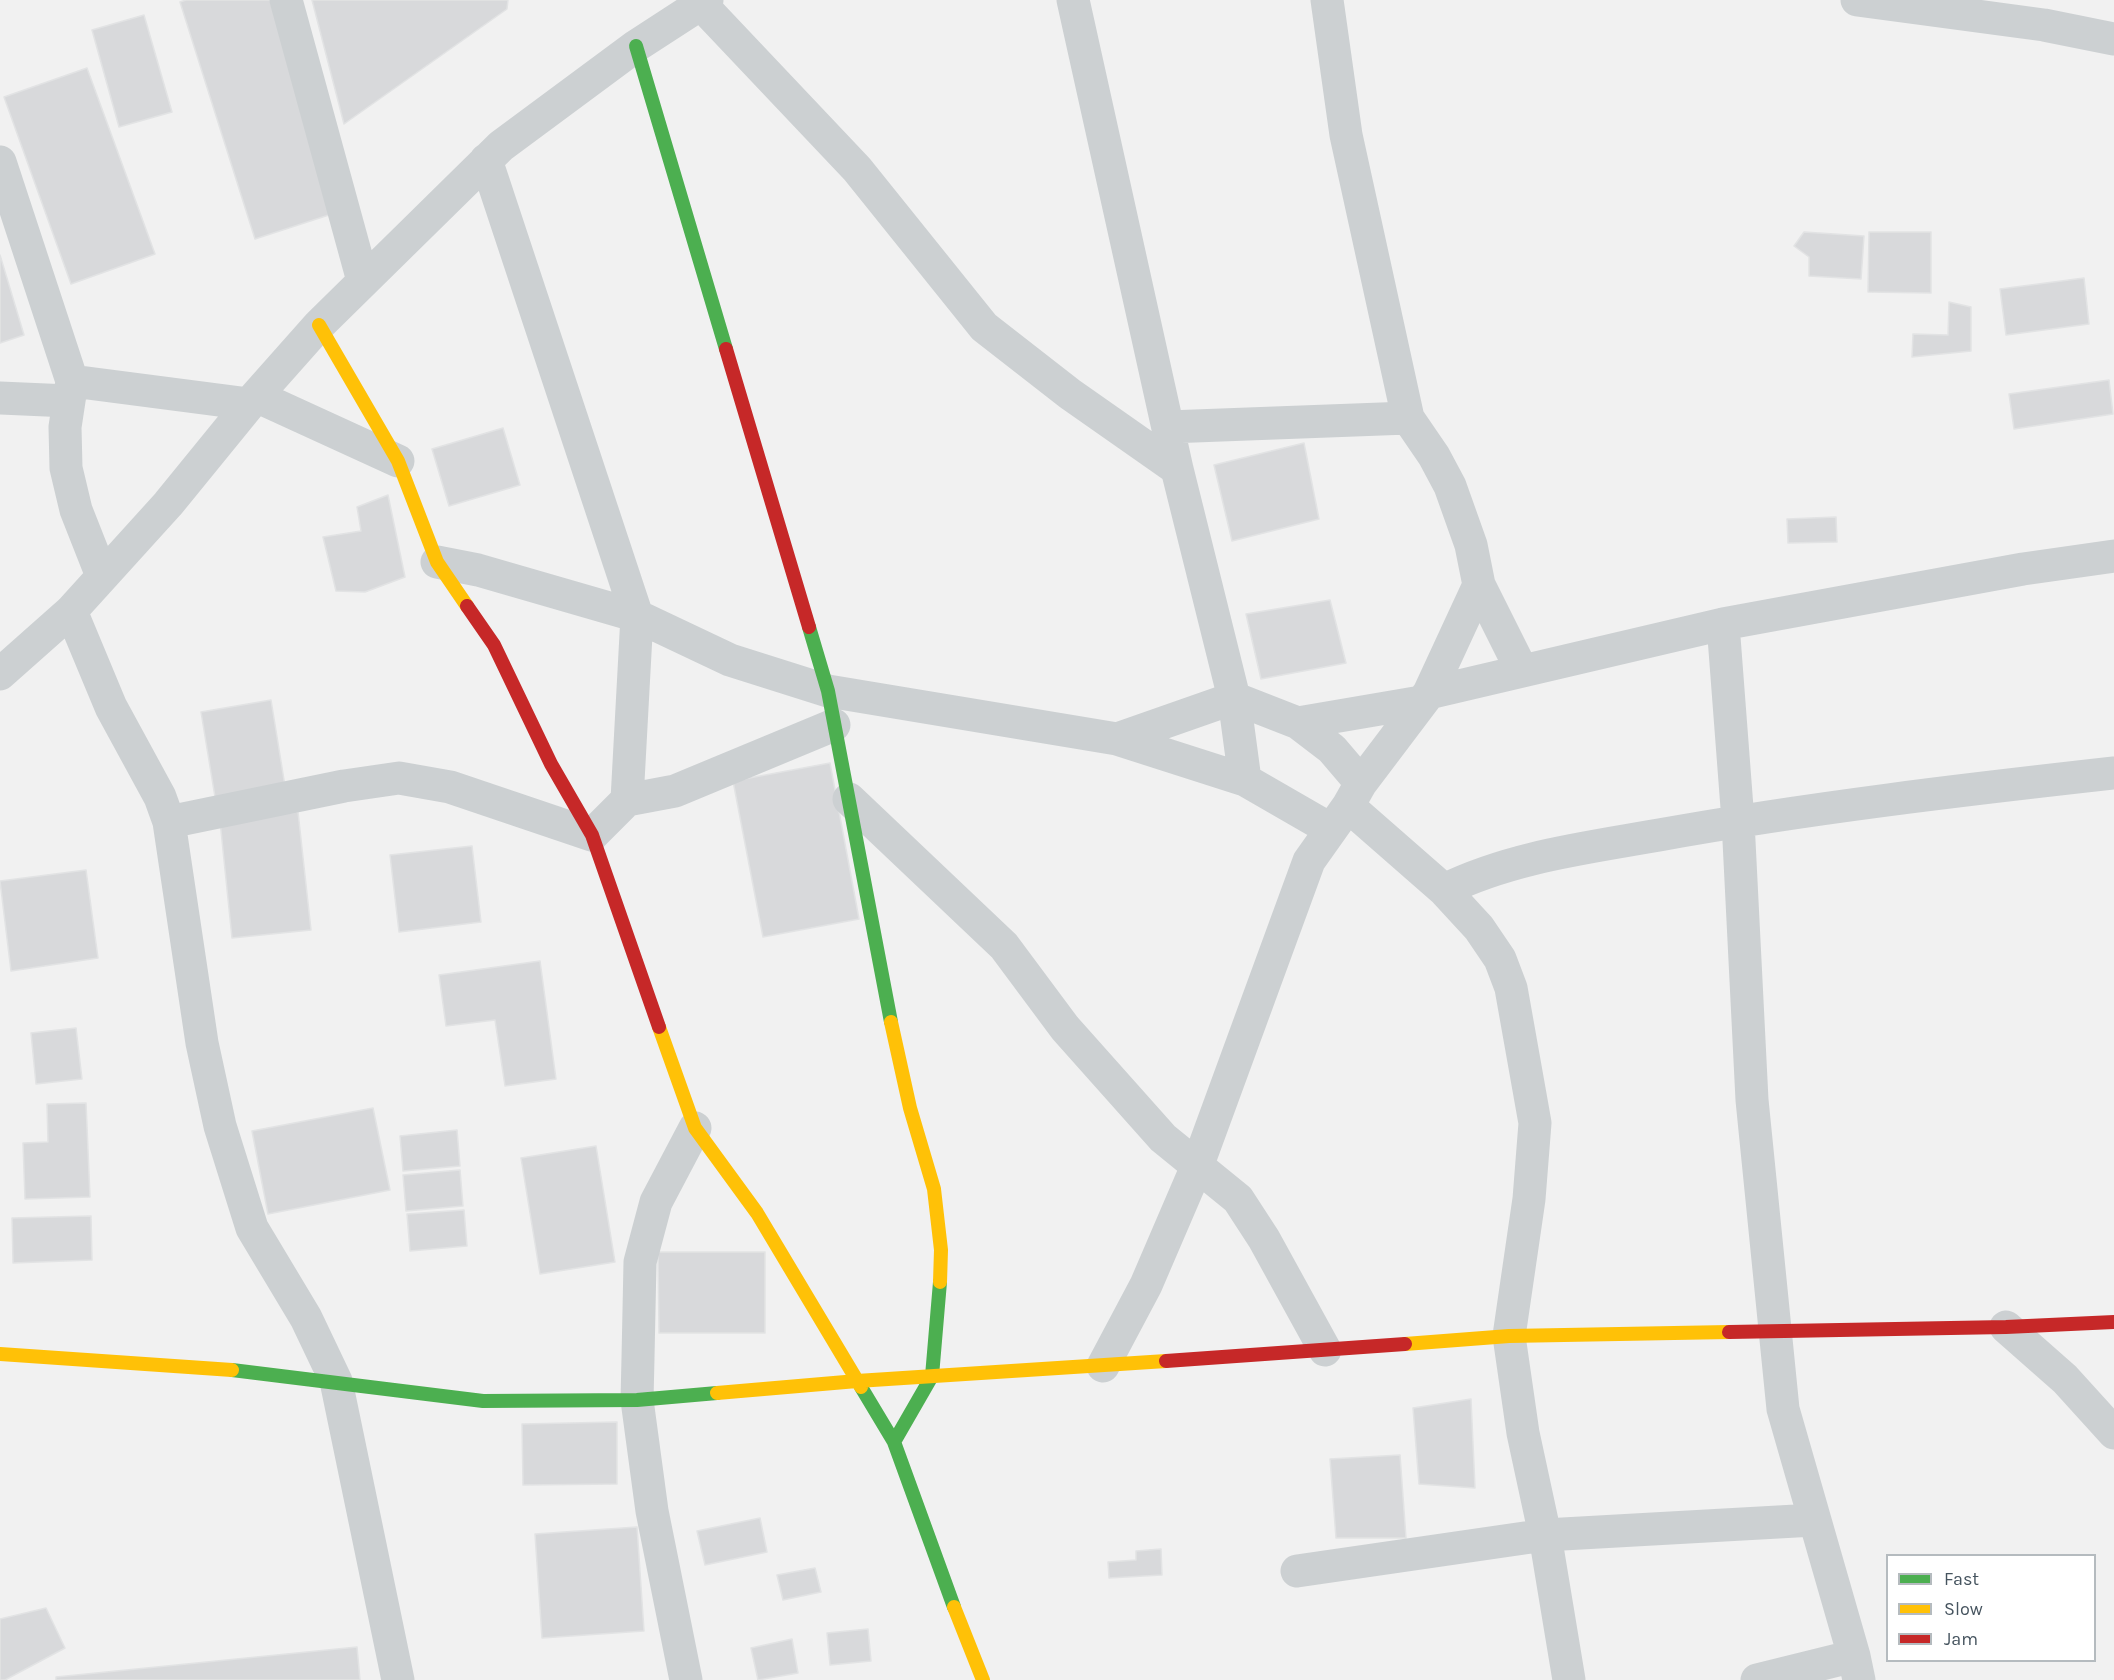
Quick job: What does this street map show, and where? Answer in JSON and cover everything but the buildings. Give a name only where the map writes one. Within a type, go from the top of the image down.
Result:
[{"type":"street","points":[[286,0],[363,281]]},
{"type":"street","points":[[1072,0],[1168,427],[1234,698],[1245,780]]},
{"type":"street","points":[[1327,0],[1346,135],[1408,418],[1450,486],[1468,536],[1479,585],[1522,671]]},
{"type":"street","points":[[1857,0],[2044,25],[2114,39]]},
{"type":"street","points":[[2011,0],[2044,25]]},
{"type":"street","points":[[0,674],[71,611],[168,504],[253,400],[319,325],[486,160],[501,146],[636,46],[702,2],[857,169],[984,327],[1070,394],[1178,469]]},
{"type":"street","points":[[636,46],[828,691],[910,1108],[934,1189],[941,1250],[940,1310],[932,1376],[894,1442]]},
{"type":"street","points":[[486,160],[637,616],[627,800]]},
{"type":"street","points":[[0,162],[71,391],[65,427],[66,468],[75,510],[102,576]]},
{"type":"street","points":[[319,325],[398,461],[437,562],[494,645],[551,764],[592,835],[695,1128],[757,1213],[894,1442],[930,1545],[983,1680]]},
{"type":"street","points":[[0,398],[71,391],[253,400],[398,461]]},
{"type":"street","points":[[1168,427],[1408,418]]},
{"type":"street","points":[[1298,723],[1425,698],[1522,671],[1723,624],[2023,569],[2114,556]]},
{"type":"street","points":[[437,562],[478,570],[637,616],[730,660],[828,691],[1117,739],[1245,780],[1346,806],[1444,890],[1479,928],[1500,959],[1513,999],[1535,1123],[1530,1199],[1509,1336],[1523,1433],[1545,1535],[1569,1680]]},
{"type":"street","points":[[1103,1366],[1146,1285],[1198,1164],[1309,861],[1425,698],[1479,585]]},
{"type":"street","points":[[71,611],[111,707],[156,789],[169,822],[202,1043],[220,1126],[252,1228],[306,1318],[336,1381],[398,1680]]},
{"type":"street","points":[[1723,624],[1738,820],[1752,1100],[1773,1331],[1783,1409],[1857,1668],[1757,1680]]},
{"type":"street","points":[[1117,739],[1234,698],[1298,723],[1332,749],[1346,806]]},
{"type":"street","points":[[592,835],[627,800],[675,791],[834,725]]},
{"type":"street","points":[[1444,890],[1470,877],[1530,858],[1738,820],[2114,773]]},
{"type":"street","points":[[169,822],[344,786],[399,778],[450,787],[592,835]]},
{"type":"street","points":[[849,799],[1004,946],[1065,1029],[1163,1138],[1198,1164],[1238,1199],[1264,1239],[1325,1350]]},
{"type":"street","points":[[686,1680],[652,1511],[637,1400],[640,1262],[656,1202],[695,1128]]},
{"type":"street","points":[[0,1354],[238,1370],[483,1401],[637,1400],[857,1381],[1103,1366],[1509,1336],[2006,1327],[2114,1322]]},
{"type":"street","points":[[2006,1327],[2065,1378],[2114,1433]]},
{"type":"street","points":[[1297,1571],[1545,1535],[1814,1520]]},
{"type":"traffic: fast","points":[[636,46],[726,349]]},
{"type":"traffic: fast","points":[[809,627],[828,691],[891,1022]]},
{"type":"traffic: fast","points":[[894,1442],[932,1376],[940,1282]]},
{"type":"traffic: fast","points":[[232,1370],[483,1401],[637,1400],[717,1393]]},
{"type":"traffic: fast","points":[[861,1387],[894,1442],[954,1607]]},
{"type":"traffic: slow","points":[[319,325],[398,461],[437,562],[467,606]]},
{"type":"traffic: slow","points":[[891,1022],[910,1108],[934,1189],[941,1250],[940,1282]]},
{"type":"traffic: slow","points":[[659,1027],[695,1128],[757,1213],[861,1387]]},
{"type":"traffic: slow","points":[[1405,1344],[1509,1336],[1729,1332]]},
{"type":"traffic: slow","points":[[0,1354],[232,1370]]},
{"type":"traffic: slow","points":[[717,1393],[857,1381],[1166,1361]]},
{"type":"traffic: slow","points":[[954,1607],[983,1680]]},
{"type":"traffic: jam","points":[[726,349],[809,627]]},
{"type":"traffic: jam","points":[[467,606],[494,645],[551,764],[592,835],[659,1027]]},
{"type":"traffic: jam","points":[[1729,1332],[2006,1327],[2114,1322]]},
{"type":"traffic: jam","points":[[1166,1361],[1405,1344]]}]
